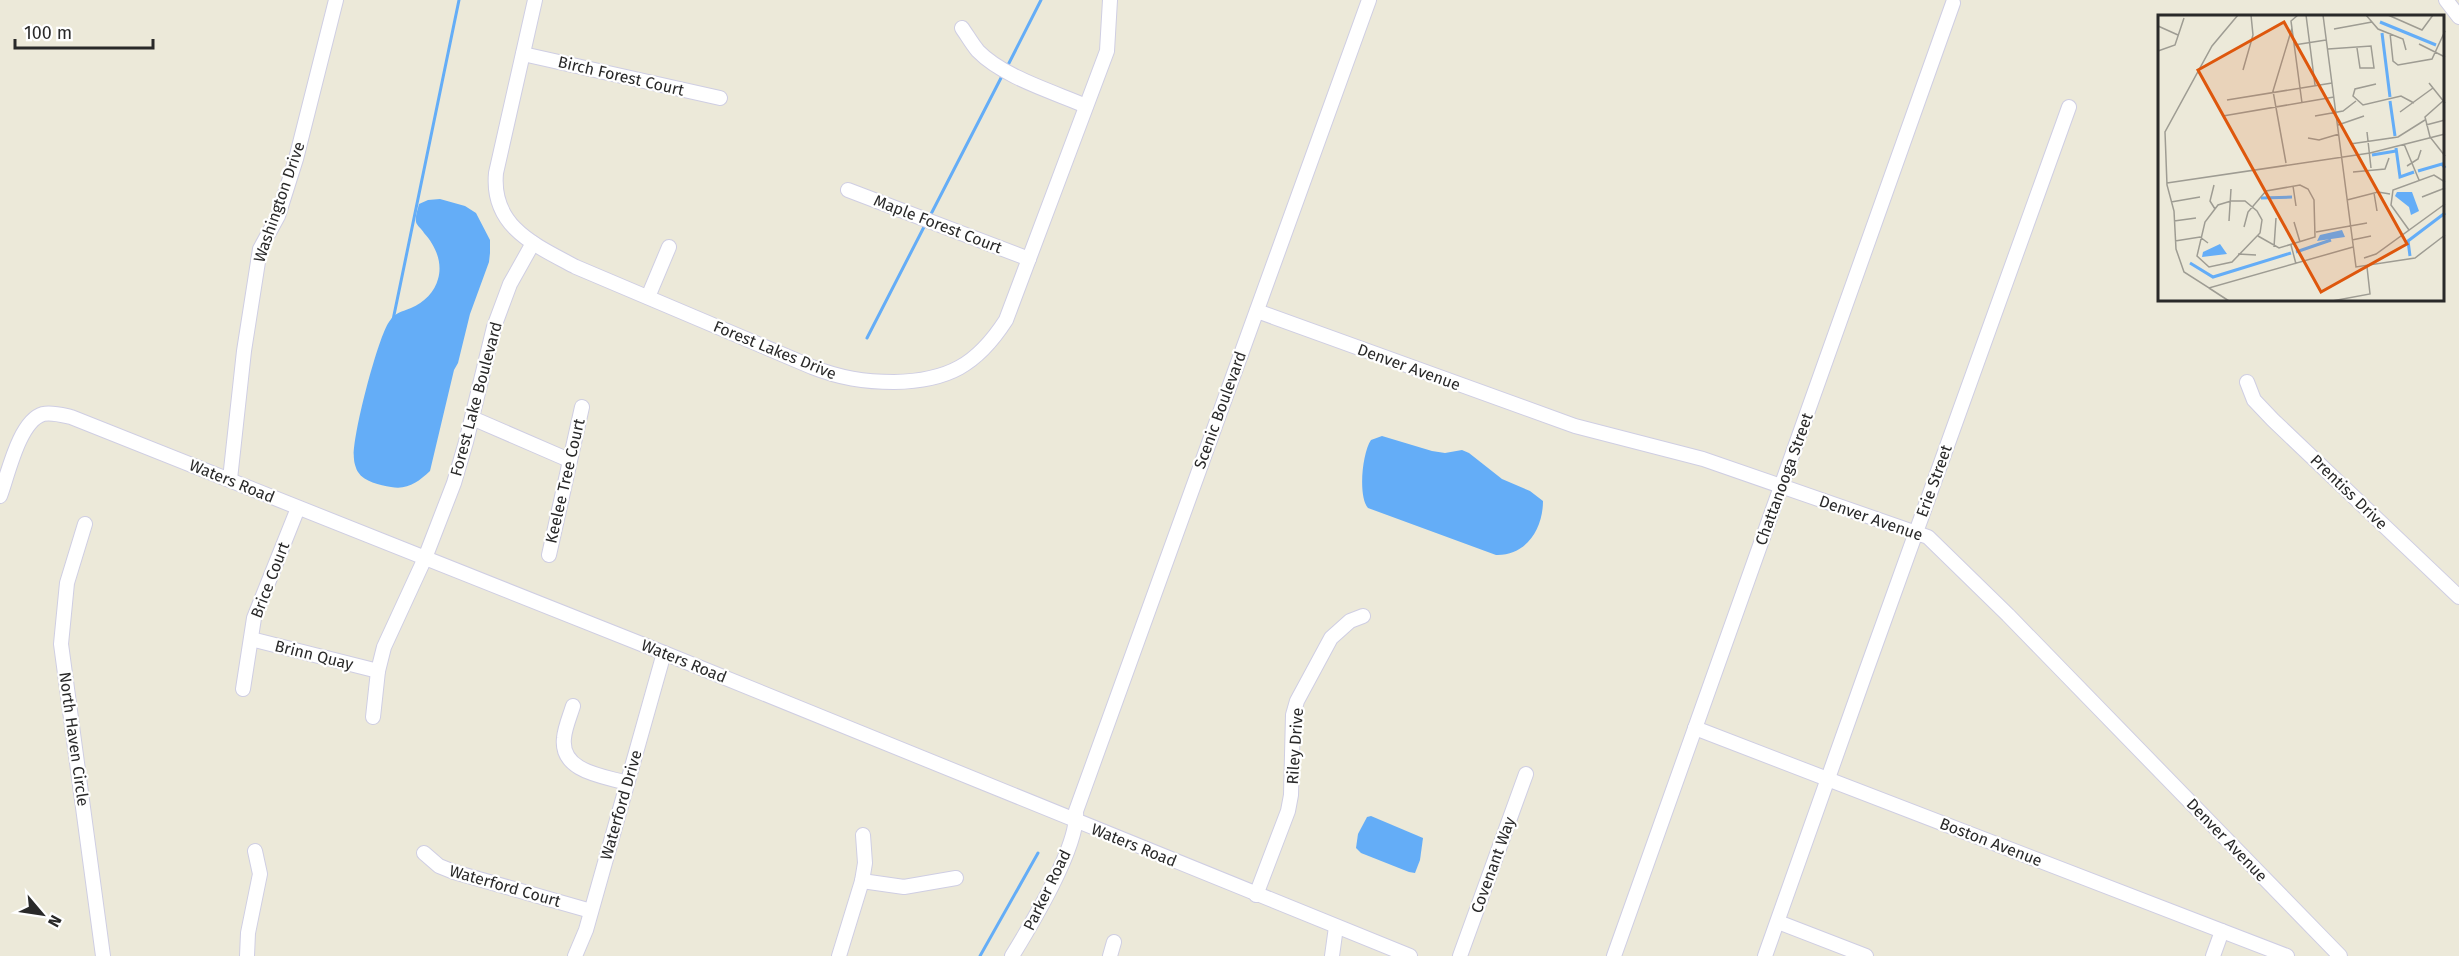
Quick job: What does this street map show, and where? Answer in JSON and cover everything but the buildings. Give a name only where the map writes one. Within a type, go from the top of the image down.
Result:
[{"type":"street","name":"Washington Drive","points":[[230,479],[243,362],[260,249],[278,216],[296,159],[336,0]]},
{"type":"street","name":"Forest Lakes Drive","points":[[535,0],[495,184],[503,215],[513,227],[533,243],[576,267],[837,377],[864,381],[922,381],[960,369],[984,350],[1006,320],[1107,51],[1110,0]]},
{"type":"street","name":"Scenic Boulevard","points":[[1077,822],[1076,811],[1369,0]]},
{"type":"street","points":[[2446,0],[2459,17]]},
{"type":"street","name":"Chattanooga Street","points":[[1614,956],[1953,3]]},
{"type":"street","points":[[962,28],[979,51],[1004,69],[1035,85],[1086,106]]},
{"type":"street","name":"Birch Forest Court","points":[[523,54],[720,98]]},
{"type":"street","name":"Erie Street","points":[[1766,956],[2069,107]]},
{"type":"street","name":"Maple Forest Court","points":[[848,190],[1029,259]]},
{"type":"street","name":"Forest Lake Boulevard","points":[[373,717],[378,671],[384,647],[425,558],[454,483],[499,312],[513,277],[533,243]]},
{"type":"street","points":[[648,297],[669,247]]},
{"type":"street","name":"Denver Avenue","points":[[1257,311],[1565,422],[1703,459],[1916,533],[1935,543],[2340,956]]},
{"type":"street","name":"Prentiss Drive","points":[[2247,382],[2254,400],[2265,412],[2459,597]]},
{"type":"street","name":"Keelee Tree Court","points":[[549,555],[582,407]]},
{"type":"street","name":"Waters Road","points":[[0,496],[25,429],[37,417],[48,413],[71,417],[664,653],[1410,956]]},
{"type":"street","points":[[472,418],[569,460]]},
{"type":"street","name":"Brice Court","points":[[243,689],[254,618],[298,508]]},
{"type":"street","name":"North Haven Circle","points":[[85,524],[67,583],[61,644],[103,956]]},
{"type":"street","name":"Riley Drive","points":[[1256,895],[1292,795],[1293,715],[1297,701],[1331,638],[1350,621],[1363,616]]},
{"type":"street","name":"Brinn Quay","points":[[250,639],[378,671]]},
{"type":"street","name":"Waterford Drive","points":[[575,956],[591,911],[664,653]]},
{"type":"street","points":[[573,705],[564,736],[570,760],[586,771],[627,783]]},
{"type":"street","name":"Boston Avenue","points":[[1695,728],[2287,956]]},
{"type":"street","name":"Covenant Way","points":[[1460,956],[1526,774]]},
{"type":"street","name":"Parker Road","points":[[1012,956],[1056,878],[1077,822]]},
{"type":"street","points":[[839,956],[862,881],[865,863],[863,835]]},
{"type":"street","points":[[247,956],[248,933],[260,874],[255,850]]},
{"type":"street","name":"Waterford Court","points":[[423,853],[439,866],[454,872],[591,911]]},
{"type":"street","points":[[862,881],[904,887],[956,878]]},
{"type":"street","points":[[1778,922],[1866,956]]},
{"type":"street","points":[[1332,956],[1336,927]]},
{"type":"street","points":[[2213,956],[2222,931]]},
{"type":"water","points":[[440,199],[465,206],[476,213],[490,240],[489,262],[470,314],[458,363],[454,370],[430,471],[412,484],[397,488],[368,481],[361,475],[355,466],[354,448],[372,367],[384,331],[396,314],[424,300],[437,283],[439,266],[437,254],[432,243],[417,225],[416,215],[419,204],[428,200]]},
{"type":"water","points":[[1382,436],[1432,451],[1445,453],[1462,450],[1502,479],[1530,491],[1543,501],[1540,521],[1531,539],[1516,551],[1496,555],[1368,508],[1362,485],[1365,455],[1371,440]]},
{"type":"water","points":[[1371,816],[1423,838],[1420,860],[1415,873],[1361,853],[1356,848],[1358,834],[1367,817]]},
{"type":"waterway","points":[[393,320],[459,0]]},
{"type":"waterway","points":[[1007,67],[1041,0]]},
{"type":"waterway","points":[[930,216],[1002,76]]},
{"type":"waterway","points":[[867,338],[925,225]]},
{"type":"waterway","points":[[980,956],[1038,853]]}]
